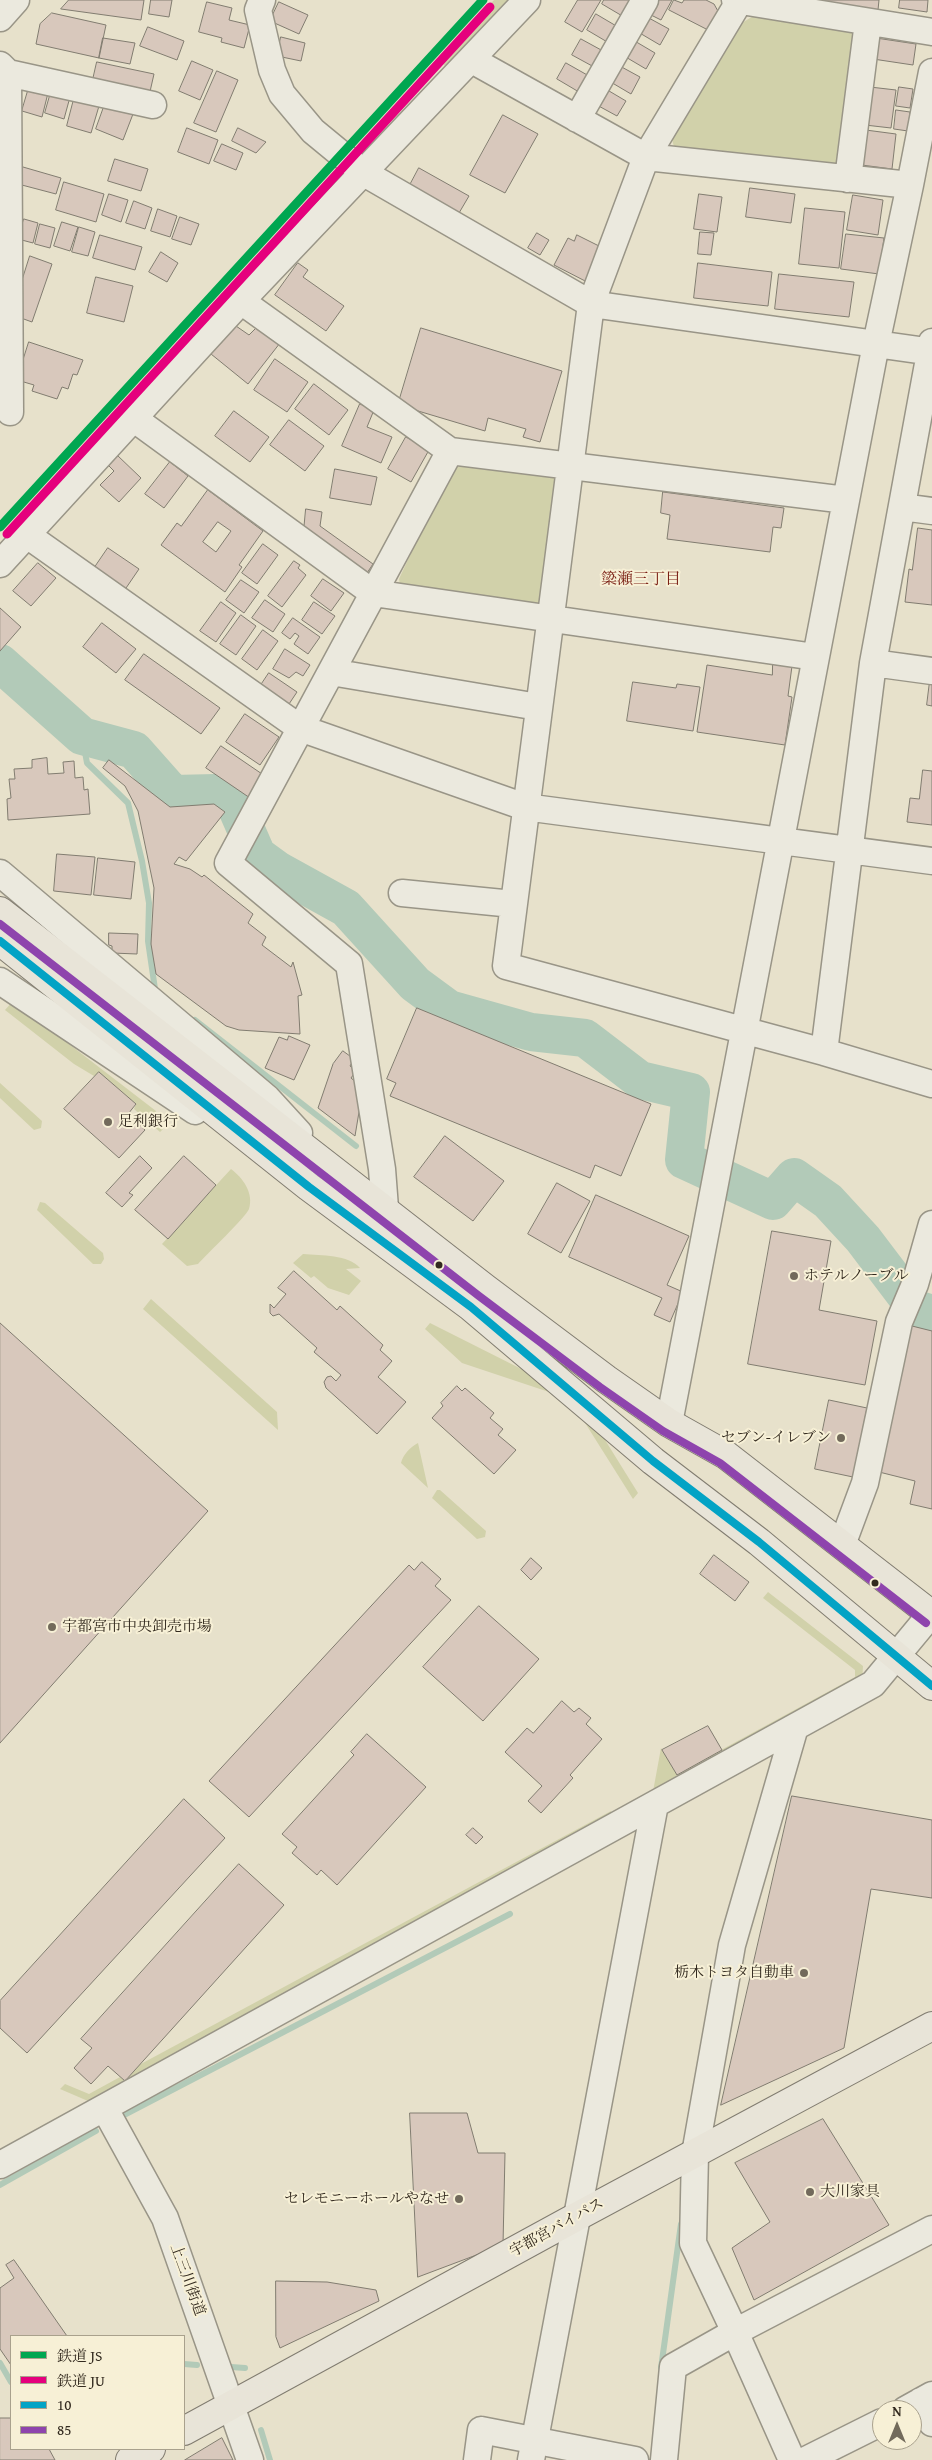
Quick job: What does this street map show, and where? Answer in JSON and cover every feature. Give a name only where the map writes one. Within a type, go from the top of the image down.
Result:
[{"type":"main road","points":[[0,911],[591,1368],[670,1422],[726,1455],[931,1614]]},
{"type":"main road","points":[[0,942],[309,1187],[471,1307],[653,1460],[759,1542],[932,1686]]},
{"type":"main road","name":"宇都宮バイパス","points":[[185,2431],[578,2216],[932,2026]]},
{"type":"main road","points":[[130,2460],[149,2450]]},
{"type":"street","points":[[0,18],[16,0]]},
{"type":"street","points":[[0,564],[241,301],[527,0]]},
{"type":"street","points":[[577,118],[645,0]]},
{"type":"street","points":[[932,32],[738,1],[646,157],[590,304],[506,966],[745,1030],[932,1084]]},
{"type":"street","points":[[256,4],[272,70],[282,94],[313,130],[364,173],[590,304],[876,344],[931,349],[873,663],[824,1052]]},
{"type":"street","points":[[848,179],[868,22]]},
{"type":"street","points":[[472,60],[646,157],[910,185]]},
{"type":"street","points":[[10,412],[4,69],[153,105]]},
{"type":"street","points":[[670,1422],[876,344],[932,72]]},
{"type":"street","points":[[241,301],[450,451],[846,500]]},
{"type":"street","points":[[133,418],[373,593],[816,657]]},
{"type":"street","points":[[385,1208],[382,1169],[349,964],[228,863],[450,451]]},
{"type":"street","points":[[902,507],[932,511]]},
{"type":"street","points":[[27,535],[300,728],[525,807],[932,861]]},
{"type":"street","points":[[873,663],[932,671]]},
{"type":"street","points":[[330,672],[538,707]]},
{"type":"street","points":[[0,873],[12,890],[267,1098],[327,1165]]},
{"type":"street","points":[[402,893],[514,904]]},
{"type":"street","points":[[0,942],[195,1111],[0,981]]},
{"type":"street","points":[[842,1545],[865,1484],[898,1322],[915,1284],[932,1224]]},
{"type":"street","points":[[0,2165],[105,2109],[873,1684],[931,1614]]},
{"type":"street","points":[[792,2460],[693,2243],[695,2154],[732,1945],[795,1727]]},
{"type":"street","points":[[533,2450],[655,1804]]},
{"type":"street","name":"上三川街道","points":[[105,2109],[165,2218],[250,2460]]},
{"type":"street","points":[[664,2460],[673,2367],[735,2332],[932,2229]]},
{"type":"street","points":[[806,2460],[872,2427]]},
{"type":"street","points":[[477,2460],[481,2430],[533,2450],[635,2460]]},
{"type":"green space","points":[[494,0],[519,0],[448,69],[440,61]]},
{"type":"green space","points":[[755,15],[849,27],[857,40],[842,165],[676,155],[671,135],[737,26]]},
{"type":"green space","points":[[467,464],[557,474],[546,605],[401,591],[399,579],[450,469]]},
{"type":"green space","points":[[13,1001],[156,1111],[152,1119],[163,1129],[160,1132],[134,1109],[136,1104],[99,1072],[94,1076],[74,1064],[5,1010]]},
{"type":"green space","points":[[0,1083],[42,1121],[41,1128],[34,1130],[0,1098]]},
{"type":"green space","points":[[231,1169],[240,1177],[249,1192],[249,1209],[234,1228],[198,1264],[187,1266],[162,1244]]},
{"type":"green space","points":[[40,1202],[45,1203],[103,1253],[104,1259],[101,1264],[93,1264],[37,1210]]},
{"type":"green space","points":[[303,1254],[334,1256],[349,1260],[360,1268],[346,1269],[361,1281],[349,1295],[328,1288],[314,1276],[311,1278],[293,1263]]},
{"type":"green space","points":[[151,1299],[277,1412],[278,1430],[143,1309]]},
{"type":"green space","points":[[430,1323],[579,1398],[638,1493],[633,1499],[570,1399],[462,1363],[425,1329]]},
{"type":"green space","points":[[418,1443],[428,1488],[401,1463],[407,1451]]},
{"type":"green space","points":[[437,1490],[440,1490],[486,1531],[485,1537],[477,1539],[432,1498]]},
{"type":"green space","points":[[768,1592],[863,1666],[862,1683],[652,1797],[661,1748],[677,1774],[855,1677],[855,1670],[763,1598]]},
{"type":"green space","points":[[611,1811],[610,1821],[88,2101],[60,2089],[65,2084],[89,2094],[120,2077],[125,2081],[139,2065]]},
{"type":"building","points":[[69,0],[144,0],[141,20],[61,9]]},
{"type":"building","points":[[151,0],[172,0],[169,17],[149,14]]},
{"type":"building","points":[[578,0],[601,0],[582,32],[565,22]]},
{"type":"building","points":[[604,0],[631,0],[624,17],[602,4]]},
{"type":"building","points":[[657,0],[672,0],[661,20],[649,14]]},
{"type":"building","points":[[674,0],[682,3],[684,0],[706,0],[714,4],[719,13],[710,31],[669,10]]},
{"type":"building","points":[[799,0],[879,0],[878,10]]},
{"type":"building","points":[[900,0],[928,0],[927,12],[899,8]]},
{"type":"building","points":[[207,2],[232,8],[229,20],[250,25],[244,48],[221,42],[222,38],[199,32]]},
{"type":"building","points":[[279,2],[308,15],[299,34],[270,21]]},
{"type":"building","points":[[52,13],[106,25],[99,58],[36,44],[40,24]]},
{"type":"building","points":[[596,14],[618,27],[609,43],[587,30]]},
{"type":"building","points":[[647,17],[669,29],[660,45],[638,32]]},
{"type":"building","points":[[148,27],[184,41],[177,60],[140,46]]},
{"type":"building","points":[[281,37],[305,43],[301,61],[277,56]]},
{"type":"building","points":[[103,38],[135,43],[130,64],[99,58]]},
{"type":"building","points":[[876,38],[916,44],[913,65],[873,59]]},
{"type":"building","points":[[581,39],[603,51],[594,67],[572,55]]},
{"type":"building","points":[[633,40],[655,53],[646,69],[624,56]]},
{"type":"building","points":[[192,61],[213,70],[200,100],[179,91]]},
{"type":"building","points":[[97,62],[154,74],[149,96],[92,84]]},
{"type":"building","points":[[566,63],[589,76],[579,92],[557,79]]},
{"type":"building","points":[[618,65],[640,77],[631,94],[609,81]]},
{"type":"building","points":[[217,71],[238,80],[216,132],[194,123]]},
{"type":"building","points":[[30,84],[49,89],[42,117],[22,111]]},
{"type":"building","points":[[870,87],[896,90],[891,128],[865,125]]},
{"type":"building","points":[[899,87],[913,89],[910,108],[896,106]]},
{"type":"building","points":[[604,88],[626,101],[617,116],[595,104]]},
{"type":"building","points":[[51,92],[70,97],[64,119],[45,113]]},
{"type":"building","points":[[74,99],[99,106],[91,133],[67,126]]},
{"type":"building","points":[[105,104],[133,114],[123,140],[96,129]]},
{"type":"building","points":[[896,110],[910,112],[908,131],[894,129]]},
{"type":"building","points":[[503,115],[538,134],[505,193],[470,175]]},
{"type":"building","points":[[187,128],[218,140],[209,164],[178,152]]},
{"type":"building","points":[[238,128],[266,142],[256,153],[232,141]]},
{"type":"building","points":[[858,129],[896,134],[892,169],[854,164]]},
{"type":"building","points":[[222,144],[243,153],[236,170],[214,161]]},
{"type":"building","points":[[115,159],[148,169],[141,191],[108,181]]},
{"type":"building","points":[[23,167],[61,178],[56,194],[18,184]]},
{"type":"building","points":[[419,168],[469,196],[459,213],[410,185]]},
{"type":"building","points":[[64,182],[104,194],[96,222],[56,210]]},
{"type":"building","points":[[750,188],[795,194],[791,223],[746,217]]},
{"type":"building","points":[[109,194],[128,200],[121,222],[102,215]]},
{"type":"building","points":[[699,194],[722,197],[717,232],[694,229]]},
{"type":"building","points":[[853,195],[883,200],[878,235],[847,230]]},
{"type":"building","points":[[134,201],[152,208],[145,229],[126,223]]},
{"type":"building","points":[[805,208],[845,212],[839,268],[799,264]]},
{"type":"building","points":[[158,209],[177,216],[170,237],[151,231]]},
{"type":"building","points":[[180,217],[199,224],[191,245],[172,239]]},
{"type":"building","points":[[24,219],[38,223],[33,243],[18,239]]},
{"type":"building","points":[[62,222],[78,227],[70,251],[54,246]]},
{"type":"building","points":[[40,224],[55,228],[50,248],[35,244]]},
{"type":"building","points":[[79,227],[95,232],[88,256],[72,252]]},
{"type":"building","points":[[700,232],[714,233],[711,255],[698,254]]},
{"type":"building","points":[[537,233],[549,240],[540,255],[528,248]]},
{"type":"building","points":[[846,234],[884,238],[879,274],[841,269]]},
{"type":"building","points":[[100,235],[142,247],[135,270],[93,258]]},
{"type":"building","points":[[577,235],[607,250],[589,283],[554,265],[568,238],[574,241]]},
{"type":"building","points":[[161,252],[178,263],[167,282],[149,272]]},
{"type":"building","points":[[30,256],[52,264],[32,322],[21,318],[19,290]]},
{"type":"building","points":[[298,263],[308,270],[303,277],[344,306],[326,331],[275,295]]},
{"type":"building","points":[[698,263],[772,272],[768,306],[694,298]]},
{"type":"building","points":[[779,274],[854,282],[849,317],[775,309]]},
{"type":"building","points":[[96,277],[133,286],[124,322],[87,313]]},
{"type":"building","points":[[236,326],[249,335],[257,327],[280,343],[248,384],[211,354]]},
{"type":"building","points":[[421,328],[562,371],[540,442],[523,437],[526,429],[488,418],[485,431],[398,405]]},
{"type":"building","points":[[29,342],[83,360],[77,375],[73,374],[68,389],[62,387],[57,399],[32,391],[34,385],[17,380]]},
{"type":"building","points":[[275,359],[308,382],[287,412],[254,390]]},
{"type":"building","points":[[314,384],[348,410],[329,435],[295,409]]},
{"type":"building","points":[[360,404],[374,410],[367,427],[392,437],[381,463],[342,446]]},
{"type":"building","points":[[234,411],[269,437],[250,462],[215,436]]},
{"type":"building","points":[[289,420],[324,446],[305,471],[270,445]]},
{"type":"building","points":[[406,437],[429,450],[411,482],[388,469]]},
{"type":"building","points":[[117,455],[141,478],[119,502],[100,485],[114,471],[108,465]]},
{"type":"building","points":[[170,462],[188,476],[164,508],[145,494]]},
{"type":"building","points":[[335,469],[377,477],[371,505],[330,498]]},
{"type":"building","points":[[208,490],[263,531],[239,565],[242,567],[225,592],[161,545],[177,523],[181,526]],"holes":[[[218,522],[231,531],[216,552],[203,542]]]},
{"type":"building","points":[[663,492],[784,508],[781,528],[773,527],[770,552],[667,539],[670,515],[661,513]]},
{"type":"building","points":[[306,509],[322,512],[320,526],[373,564],[365,576],[304,530]]},
{"type":"building","points":[[918,528],[932,530],[932,605],[905,602],[909,569],[912,570]]},
{"type":"building","points":[[263,544],[278,555],[257,584],[242,573]]},
{"type":"building","points":[[108,548],[139,569],[124,591],[93,570]]},
{"type":"building","points":[[294,561],[300,565],[298,568],[306,575],[282,607],[268,596]]},
{"type":"building","points":[[38,563],[56,578],[31,606],[13,591]]},
{"type":"building","points":[[323,579],[344,593],[331,611],[311,596]]},
{"type":"building","points":[[241,580],[259,592],[244,613],[226,600]]},
{"type":"building","points":[[265,600],[285,614],[273,632],[252,618]]},
{"type":"building","points":[[221,602],[236,613],[216,642],[200,631]]},
{"type":"building","points":[[314,602],[335,616],[322,634],[302,620]]},
{"type":"building","points":[[0,608],[21,627],[0,651]]},
{"type":"building","points":[[241,615],[256,626],[236,655],[220,644]]},
{"type":"building","points":[[293,618],[320,637],[308,654],[294,644],[299,636],[295,633],[290,639],[282,633]]},
{"type":"building","points":[[102,623],[136,649],[116,673],[83,647]]},
{"type":"building","points":[[263,630],[278,641],[257,670],[242,659]]},
{"type":"building","points":[[285,649],[310,665],[303,676],[296,672],[289,678],[273,669]]},
{"type":"building","points":[[144,654],[220,708],[201,734],[125,680]]},
{"type":"building","points":[[773,663],[792,666],[788,696],[792,697],[785,745],[697,732],[707,665],[772,675]]},
{"type":"building","points":[[269,673],[297,692],[287,707],[259,688]]},
{"type":"building","points":[[930,681],[932,681],[932,706],[927,705]]},
{"type":"building","points":[[633,682],[676,688],[677,684],[700,687],[693,731],[627,721]]},
{"type":"building","points":[[245,714],[279,737],[260,765],[226,742]]},
{"type":"building","points":[[221,746],[265,776],[250,798],[206,768]]},
{"type":"building","points":[[47,758],[48,774],[64,773],[63,762],[74,761],[75,778],[83,777],[84,790],[88,789],[90,814],[8,820],[7,799],[11,798],[9,779],[15,779],[14,769],[32,768],[32,760]]},
{"type":"building","points":[[109,760],[170,807],[214,804],[225,812],[186,861],[179,857],[174,864],[190,869],[202,877],[204,875],[253,914],[248,923],[266,937],[262,945],[291,967],[293,962],[302,995],[298,996],[300,1034],[239,1030],[226,1026],[156,974],[151,944],[154,888],[138,811],[125,786],[103,768]]},
{"type":"building","points":[[923,770],[932,771],[932,825],[907,822],[910,798],[919,799]]},
{"type":"building","points":[[57,854],[95,857],[91,895],[54,891]]},
{"type":"building","points":[[98,858],[135,862],[131,899],[94,895]]},
{"type":"building","points":[[109,933],[138,934],[137,954],[112,953],[112,946],[109,945]]},
{"type":"building","points":[[417,1008],[651,1104],[621,1176],[595,1165],[590,1178],[390,1096],[396,1083],[387,1079]]},
{"type":"building","points":[[289,1036],[310,1045],[294,1080],[265,1068],[279,1037],[287,1040]]},
{"type":"building","points":[[343,1051],[354,1059],[350,1066],[356,1071],[351,1078],[363,1088],[355,1136],[318,1108],[333,1064]]},
{"type":"building","name":"足利銀行","points":[[99,1072],[136,1104],[128,1114],[145,1130],[119,1158],[64,1109]]},
{"type":"building","points":[[445,1136],[504,1181],[473,1221],[414,1177]]},
{"type":"building","points":[[140,1156],[152,1168],[129,1193],[133,1195],[122,1207],[106,1193]]},
{"type":"building","points":[[184,1156],[216,1185],[168,1239],[135,1210]]},
{"type":"building","points":[[557,1183],[590,1201],[561,1253],[528,1234]]},
{"type":"building","points":[[596,1195],[689,1236],[667,1285],[683,1292],[670,1322],[654,1315],[662,1298],[569,1257]]},
{"type":"building","name":"ホテルノーブル","points":[[772,1231],[831,1241],[819,1310],[877,1321],[865,1385],[748,1364]]},
{"type":"building","points":[[294,1271],[337,1310],[340,1306],[383,1345],[380,1350],[392,1361],[378,1377],[406,1402],[377,1434],[326,1388],[324,1382],[327,1377],[331,1376],[336,1381],[341,1375],[314,1352],[317,1348],[279,1314],[273,1316],[270,1313],[270,1304],[274,1308],[286,1294],[278,1288]]},
{"type":"building","name":"宇都宮市中央卸売市場","points":[[0,1323],[208,1511],[0,1743]]},
{"type":"building","points":[[908,1325],[932,1331],[932,1509],[910,1504],[915,1481],[875,1471]]},
{"type":"building","points":[[457,1386],[462,1391],[465,1388],[494,1413],[490,1418],[503,1429],[498,1435],[516,1450],[494,1474],[432,1418],[443,1406],[441,1403]]},
{"type":"building","name":"セブン-イレブン","points":[[829,1400],[867,1408],[853,1477],[815,1469]]},
{"type":"building","points":[[714,1555],[749,1582],[735,1601],[700,1574]]},
{"type":"building","points":[[531,1558],[542,1568],[531,1580],[521,1570]]},
{"type":"building","points":[[422,1562],[441,1579],[435,1586],[451,1600],[249,1817],[209,1781],[409,1565],[414,1570]]},
{"type":"building","points":[[479,1606],[539,1659],[483,1721],[423,1667]]},
{"type":"building","points":[[562,1701],[574,1712],[579,1708],[591,1718],[586,1724],[602,1739],[570,1775],[573,1778],[541,1813],[528,1801],[542,1786],[505,1752],[527,1728],[533,1733]]},
{"type":"building","points":[[708,1726],[722,1750],[677,1775],[662,1750]]},
{"type":"building","points":[[367,1734],[426,1787],[337,1885],[321,1870],[317,1875],[292,1853],[297,1847],[282,1834],[354,1755],[351,1752]]},
{"type":"building","name":"栃木トヨタ自動車","points":[[792,1796],[932,1820],[932,1898],[871,1889],[844,2048],[721,2105]]},
{"type":"building","points":[[184,1799],[225,1838],[27,2053],[0,2028],[0,2001]]},
{"type":"building","points":[[473,1828],[483,1837],[476,1844],[466,1835]]},
{"type":"building","points":[[239,1864],[284,1905],[125,2081],[108,2066],[91,2084],[74,2068],[92,2048],[81,2039]]},
{"type":"building","name":"セレモニーホールやなせ","points":[[410,2113],[467,2113],[478,2153],[505,2153],[503,2245],[418,2277]]},
{"type":"building","name":"大川家具","points":[[823,2119],[889,2225],[754,2300],[732,2248],[770,2222],[735,2163]]},
{"type":"building","points":[[14,2260],[66,2335],[10,2335],[10,2364],[0,2349],[0,2288],[14,2278],[6,2265]]},
{"type":"building","points":[[276,2281],[327,2282],[376,2290],[379,2301],[280,2348],[276,2337]]},
{"type":"building","points":[[0,2418],[10,2418],[10,2450],[50,2450],[55,2460],[0,2460]]},
{"type":"building","points":[[222,2438],[233,2460],[185,2460]]},
{"type":"waterway","points":[[0,663],[82,736],[134,750],[173,794],[216,793],[234,802],[257,855],[279,871],[346,908],[415,984],[449,1009],[531,1032],[585,1038],[640,1080],[691,1092],[684,1160],[773,1201],[794,1177],[828,1201],[863,1239],[916,1309],[932,1314]]},
{"type":"waterway","points":[[82,736],[87,763],[128,803],[142,861],[149,903],[148,941],[155,989],[159,993]]},
{"type":"waterway","points":[[195,1020],[356,1146]]},
{"type":"waterway","points":[[124,2115],[510,1914]]},
{"type":"waterway","points":[[0,2185],[96,2131]]},
{"type":"waterway","points":[[661,2368],[681,2224]]},
{"type":"waterway","points":[[0,2363],[10,2380]]},
{"type":"waterway","points":[[185,2364],[197,2365]]},
{"type":"waterway","points":[[231,2367],[245,2368]]},
{"type":"waterway","points":[[261,2430],[270,2460]]},
{"type":"rail line","name":"JS","points":[[0,527],[483,0]]},
{"type":"rail line","name":"JU","points":[[7,534],[490,7]]},
{"type":"transit line","name":"85","points":[[0,924],[479,1296],[600,1387],[663,1431],[720,1463],[926,1623]]},
{"type":"transit line","name":"10","points":[[0,941],[309,1187],[471,1307],[653,1461],[759,1542],[932,1686]]},
{"type":"place","name":"足利銀行","points":[[108,1122]]},
{"type":"place","name":"ホテルノーブル","points":[[794,1276]]},
{"type":"place","name":"セブン-イレブン","points":[[841,1438]]},
{"type":"place","name":"宇都宮市中央卸売市場","points":[[52,1627]]},
{"type":"place","name":"栃木トヨタ自動車","points":[[804,1973]]},
{"type":"place","name":"大川家具","points":[[810,2192]]},
{"type":"place","name":"セレモニーホールやなせ","points":[[459,2199]]},
{"type":"district","name":"簗瀬三丁目","points":[[641,580]]}]
